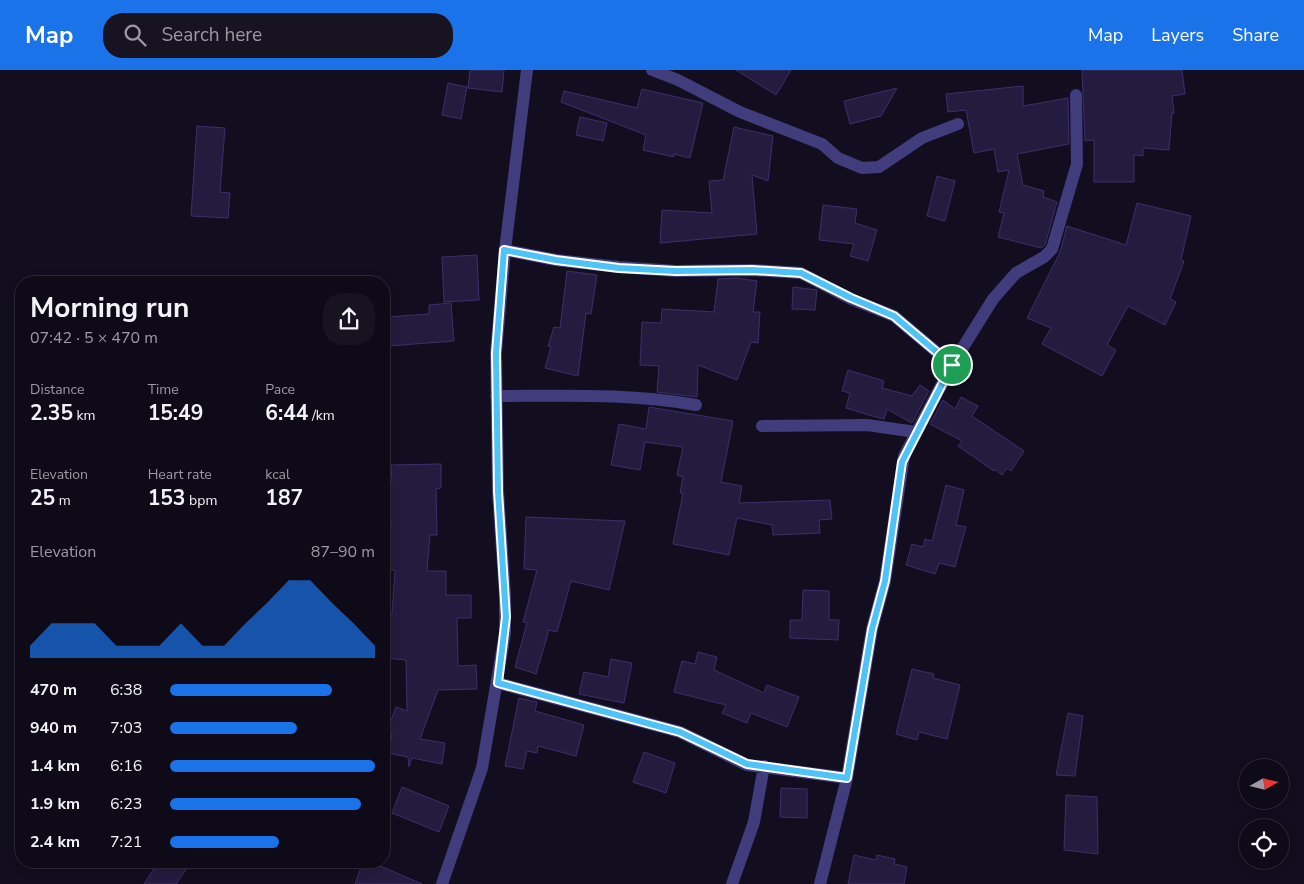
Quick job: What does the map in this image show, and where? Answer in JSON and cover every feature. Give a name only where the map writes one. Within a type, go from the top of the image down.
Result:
[{"type":"street","points":[[444,883],[482,768],[498,683],[506,617],[498,491],[496,353],[504,250],[527,70]]},
{"type":"street","points":[[652,70],[678,80],[740,112],[822,144],[838,158],[862,168],[880,167],[922,138],[958,124]]},
{"type":"street","points":[[820,884],[847,778],[872,629],[885,581],[901,469],[906,451],[952,365],[993,299],[1016,273],[1044,257],[1052,249],[1077,164],[1076,95]]},
{"type":"street","points":[[504,250],[556,260],[619,268],[676,271],[752,270],[801,273],[851,298],[894,316],[952,365]]},
{"type":"street","points":[[496,396],[594,396],[654,399],[696,405]]},
{"type":"street","points":[[762,426],[867,425],[916,432]]},
{"type":"street","points":[[498,683],[680,732],[747,764],[847,778]]},
{"type":"street","points":[[732,884],[754,822],[764,766]]},
{"type":"building","points":[[470,70],[504,70],[502,92],[468,88]]},
{"type":"building","points":[[736,70],[791,70],[776,95]]},
{"type":"building","points":[[1082,70],[1182,70],[1185,94],[1172,96],[1174,113],[1172,113],[1169,150],[1143,148],[1143,156],[1134,155],[1134,182],[1094,182],[1094,140],[1085,141]]},
{"type":"building","points":[[448,83],[467,87],[461,119],[442,115]]},
{"type":"building","points":[[1023,86],[1023,106],[1068,98],[1069,144],[1017,154],[1023,185],[1044,191],[1043,197],[1057,202],[1045,245],[1041,248],[998,237],[1004,213],[999,212],[1009,170],[998,172],[994,149],[974,153],[966,110],[948,112],[946,94]]},
{"type":"building","points":[[897,88],[881,116],[850,124],[844,101]]},
{"type":"building","points":[[642,89],[703,103],[690,158],[674,154],[674,157],[643,150],[646,135],[561,102],[564,91],[637,108]]},
{"type":"building","points":[[580,117],[607,123],[603,141],[576,135]]},
{"type":"building","points":[[197,126],[225,128],[220,192],[230,193],[228,218],[191,216]]},
{"type":"building","points":[[734,127],[773,136],[768,181],[752,175],[757,234],[660,243],[662,210],[712,213],[709,181],[723,180]]},
{"type":"building","points":[[937,176],[955,181],[945,221],[927,216]]},
{"type":"building","points":[[1137,203],[1191,216],[1181,260],[1184,261],[1170,299],[1176,302],[1165,325],[1128,306],[1107,345],[1116,350],[1102,376],[1042,344],[1051,328],[1027,318],[1060,252],[1067,226],[1126,245]]},
{"type":"building","points":[[823,205],[857,209],[855,223],[877,230],[868,261],[850,256],[854,244],[819,240]]},
{"type":"building","points":[[477,255],[479,300],[444,302],[442,257]]},
{"type":"building","points":[[567,271],[597,275],[591,314],[586,313],[578,376],[545,368],[551,347],[548,346],[554,327],[560,328]]},
{"type":"building","points":[[737,278],[757,281],[753,312],[760,312],[758,343],[751,342],[737,380],[698,365],[697,397],[657,392],[659,366],[640,365],[642,322],[661,323],[662,309],[714,312],[718,279]]},
{"type":"building","points":[[793,287],[817,290],[815,310],[792,309]]},
{"type":"building","points":[[451,303],[454,341],[390,346],[390,317],[429,314],[429,305]]},
{"type":"building","points":[[848,370],[884,381],[882,388],[912,396],[920,385],[929,391],[912,423],[887,409],[884,419],[846,408],[850,393],[842,391]]},
{"type":"building","points":[[961,397],[978,406],[972,416],[1024,451],[1011,471],[1007,468],[1002,475],[995,469],[994,471],[958,446],[962,441],[930,424],[943,400],[955,409]]},
{"type":"building","points":[[649,407],[733,421],[721,482],[742,486],[739,503],[830,500],[832,519],[819,520],[820,533],[773,535],[772,525],[737,518],[729,555],[673,544],[683,493],[680,493],[683,477],[677,475],[683,447],[645,442],[640,470],[611,465],[619,424],[646,429]]},
{"type":"building","points":[[441,464],[441,488],[436,489],[437,535],[430,535],[427,571],[446,571],[446,595],[471,595],[471,618],[457,618],[458,666],[476,665],[477,689],[438,690],[420,739],[445,743],[442,764],[412,758],[409,767],[408,757],[390,753],[392,734],[390,733],[390,724],[396,707],[407,711],[406,660],[390,659],[390,614],[392,614],[395,570],[390,570],[391,465]]},
{"type":"building","points":[[946,485],[964,490],[956,525],[966,527],[955,567],[939,563],[935,574],[906,565],[912,544],[923,547],[925,539],[932,541]]},
{"type":"building","points":[[526,517],[625,521],[609,590],[571,581],[557,632],[549,630],[536,674],[515,667],[527,623],[523,622],[537,570],[524,569]]},
{"type":"building","points":[[803,590],[829,591],[829,620],[839,620],[838,640],[790,638],[790,620],[802,620]]},
{"type":"building","points":[[698,652],[717,657],[714,670],[764,693],[767,685],[799,697],[787,727],[751,713],[747,723],[722,713],[726,705],[674,692],[682,661],[695,664]]},
{"type":"building","points":[[611,659],[632,663],[624,703],[579,694],[584,672],[608,677]]},
{"type":"building","points":[[912,669],[934,674],[933,678],[960,685],[947,739],[919,732],[917,740],[896,734]]},
{"type":"building","points":[[519,698],[537,702],[535,711],[584,725],[576,756],[538,746],[537,753],[527,751],[523,769],[505,766]]},
{"type":"building","points":[[1068,713],[1083,716],[1075,776],[1056,775]]},
{"type":"building","points":[[644,752],[675,763],[666,793],[633,782]]},
{"type":"building","points":[[402,787],[449,806],[439,832],[392,813]]},
{"type":"building","points":[[781,788],[807,789],[807,818],[780,817]]},
{"type":"building","points":[[1066,795],[1097,797],[1098,854],[1064,850]]},
{"type":"building","points":[[854,855],[876,860],[877,855],[895,859],[894,864],[907,867],[904,884],[848,884]]},
{"type":"building","points":[[154,868],[187,868],[176,884],[144,884]]},
{"type":"building","points":[[361,868],[385,868],[422,884],[355,884]]},
{"type":"route","points":[[504,250],[556,260],[619,268],[676,271],[792,271],[801,273],[830,289],[894,316],[952,365],[902,462],[885,581],[872,629],[847,778],[747,764],[717,748],[680,732],[606,710],[574,704],[535,691],[498,683],[506,633],[498,491],[496,396],[496,353],[504,250]]}]
